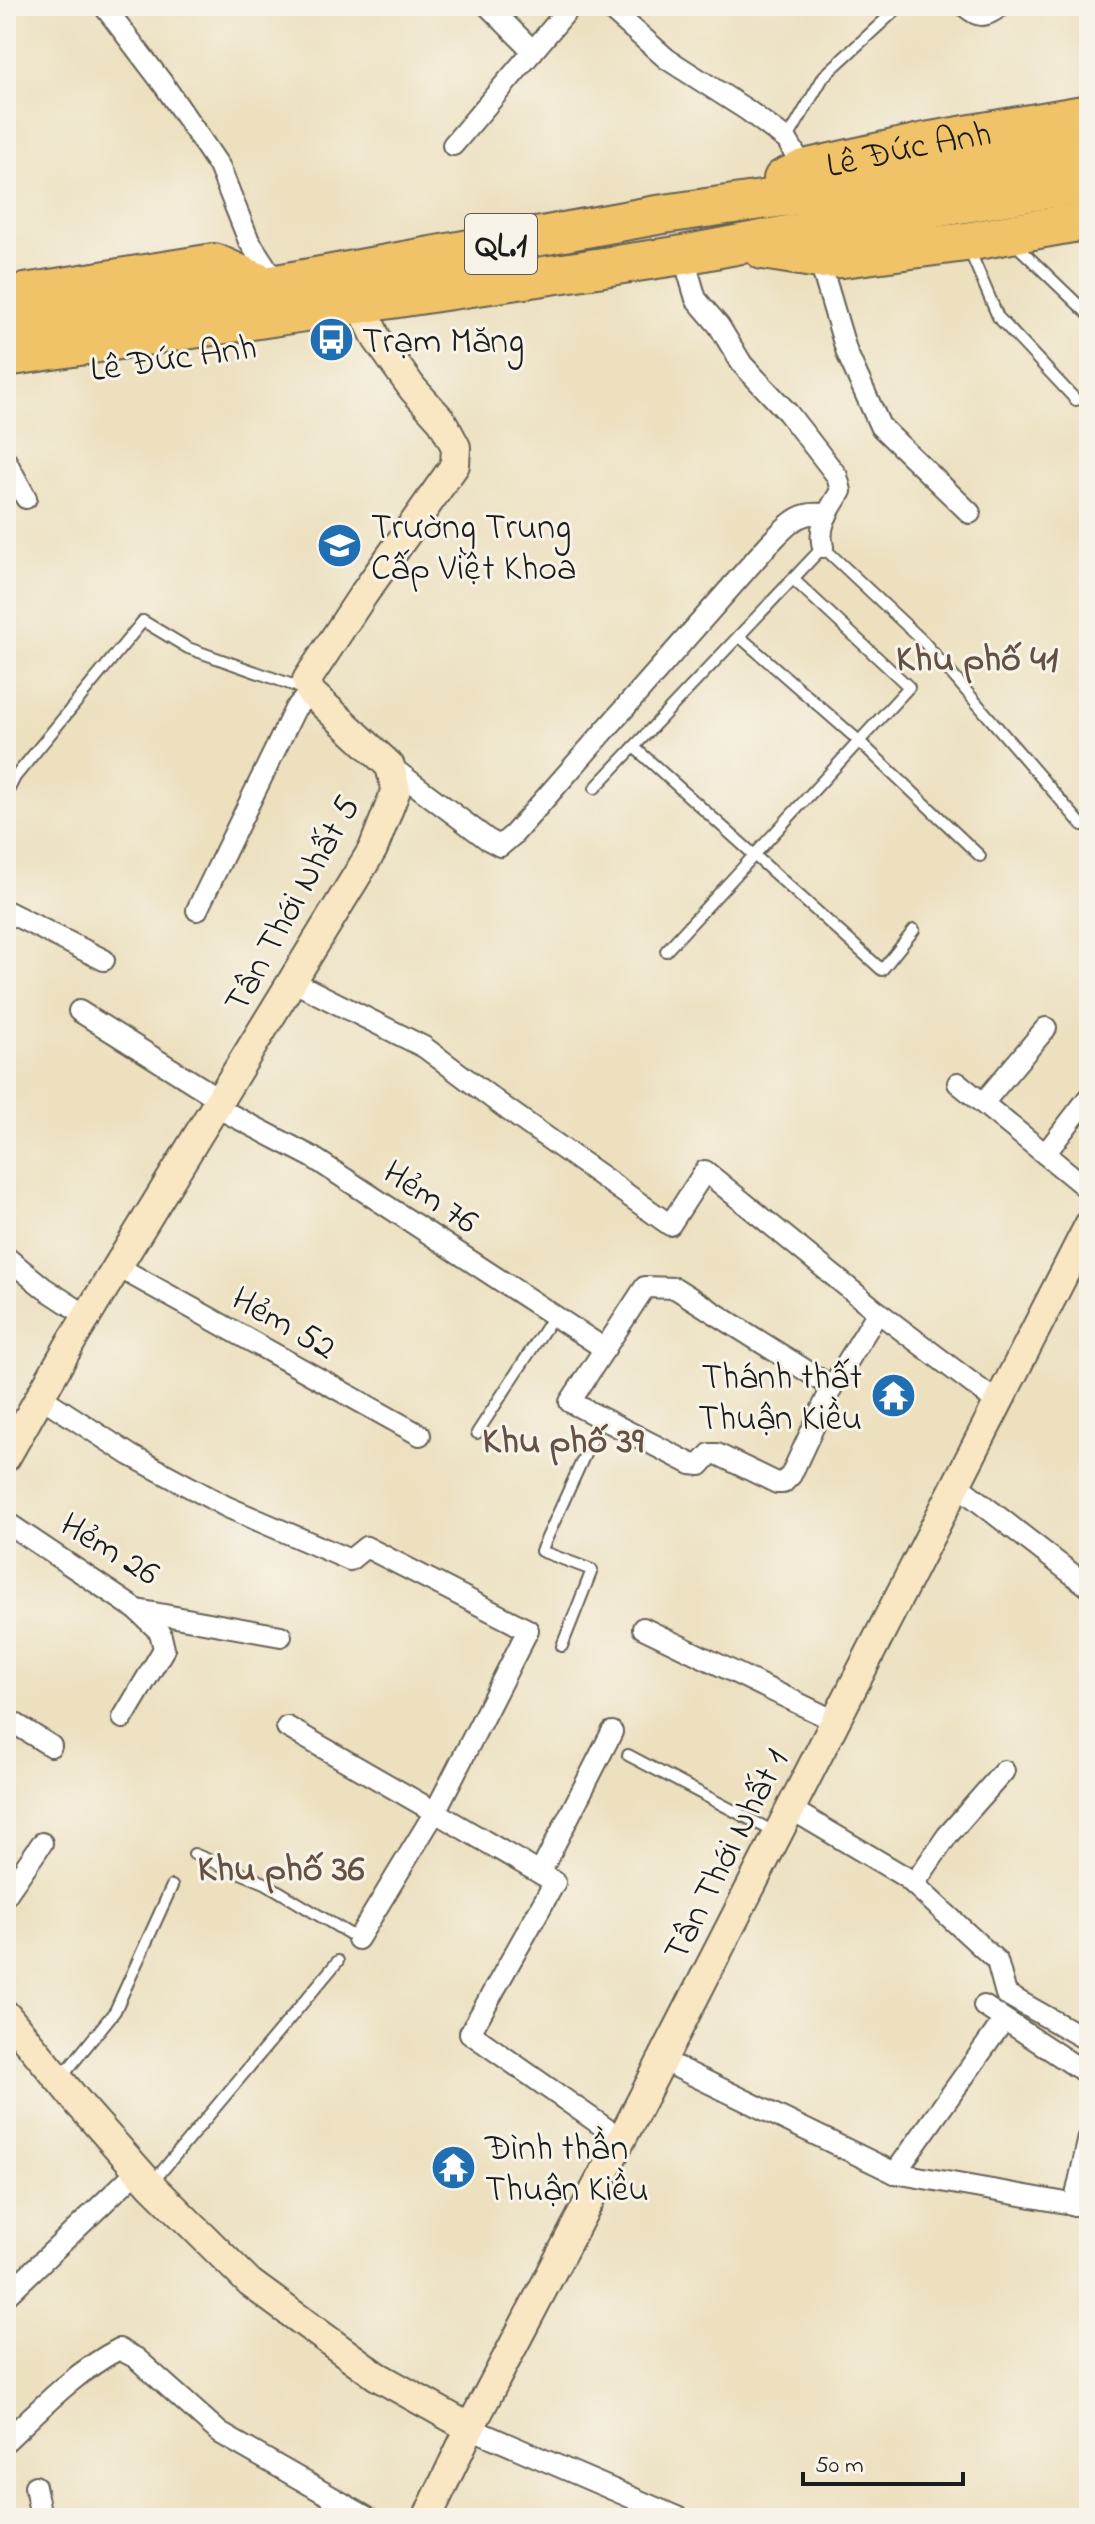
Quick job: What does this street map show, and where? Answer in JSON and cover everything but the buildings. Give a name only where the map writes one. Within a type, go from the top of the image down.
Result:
[{"type":"highway","name":"Lê Đức Anh","points":[[736,202],[796,155],[925,142],[1089,114]]},
{"type":"highway","name":"QL.1","points":[[897,198],[1089,149]]},
{"type":"highway","name":"QL.1","points":[[897,198],[1089,182]]},
{"type":"highway","name":"Lê Đức Anh","points":[[6,323],[272,285],[736,202],[897,198]]},
{"type":"highway","name":"Lê Đức Anh","points":[[6,357],[737,246],[897,198]]},
{"type":"highway","name":"Lê Đức Anh","points":[[737,246],[819,259],[966,242],[1089,220]]},
{"type":"highway","name":"Lê Đức Anh","points":[[6,296],[214,263],[272,285]]},
{"type":"highway","name":"Lê Đức Anh","points":[[6,379],[289,340],[346,307]]},
{"type":"street","points":[[104,6],[164,85],[219,166],[249,241],[272,285]]},
{"type":"street","points":[[488,6],[533,51]]},
{"type":"street","points":[[453,145],[571,6]]},
{"type":"street","points":[[607,6],[667,59],[747,110],[796,155]]},
{"type":"street","points":[[683,255],[696,299],[719,326],[742,364],[788,413],[837,476],[841,491],[827,515],[820,537],[823,547]]},
{"type":"street","points":[[819,259],[847,353],[880,426],[970,513]]},
{"type":"street","points":[[197,910],[295,709],[310,692],[307,680],[455,465],[456,447],[442,421],[413,389],[377,339],[346,307]]},
{"type":"street","points":[[6,461],[26,498]]},
{"type":"street","points":[[390,766],[500,846],[572,770],[768,545],[794,520],[812,512],[827,515]]},
{"type":"street","name":"Tân Thới Nhất 5","points":[[6,1457],[87,1316],[373,849],[396,790],[390,766],[310,692]]},
{"type":"street","points":[[6,911],[104,960]]},
{"type":"street","points":[[292,981],[424,1047],[670,1225],[705,1171],[878,1312],[998,1403]]},
{"type":"street","name":"Hẻm 76","points":[[79,1011],[218,1103],[312,1157],[605,1349]]},
{"type":"street","points":[[983,1103],[1046,1028]]},
{"type":"street","points":[[958,1083],[1089,1190]]},
{"type":"street","points":[[1045,1154],[1089,1097]]},
{"type":"street","name":"Tân Thới Nhất 1","points":[[427,2518],[470,2428],[1089,1225]]},
{"type":"street","points":[[6,1257],[44,1288],[87,1316]]},
{"type":"street","name":"Hẻm 52","points":[[118,1267],[420,1435]]},
{"type":"street","points":[[832,1387],[675,1288],[645,1287],[570,1402],[691,1464],[700,1465],[710,1454],[717,1454],[777,1483],[783,1483],[791,1475],[832,1387],[878,1312]]},
{"type":"street","points":[[41,1397],[130,1455],[227,1507],[350,1560],[366,1547],[528,1630],[435,1812],[358,1939]]},
{"type":"street","points":[[956,1484],[1089,1587]]},
{"type":"street","name":"Hẻm 26","points":[[6,1522],[137,1610],[281,1636]]},
{"type":"street","points":[[123,1718],[164,1649],[160,1632],[137,1610]]},
{"type":"street","points":[[643,1628],[835,1721]]},
{"type":"street","points":[[6,1718],[51,1746]]},
{"type":"street","points":[[287,1727],[555,1882],[470,2033],[621,2139]]},
{"type":"street","points":[[540,1873],[612,1732]]},
{"type":"street","points":[[914,1884],[949,1833],[1004,1771]]},
{"type":"street","points":[[791,1809],[914,1884],[997,1961],[1006,1994],[1089,2041]]},
{"type":"street","points":[[6,1895],[42,1843]]},
{"type":"street","points":[[984,2006],[1089,2075]]},
{"type":"street","points":[[7,2018],[144,2177],[250,2283],[377,2376],[470,2428],[679,2518]]},
{"type":"street","points":[[895,2173],[1004,2020]]},
{"type":"street","points":[[662,2060],[895,2173],[1082,2206],[1089,2137]]},
{"type":"street","points":[[6,2296],[144,2177]]},
{"type":"street","points":[[6,2441],[90,2365],[119,2349],[136,2358],[220,2433],[368,2518]]},
{"type":"street","points":[[35,2486],[41,2518]]},
{"type":"lane","points":[[796,155],[824,76],[900,6]]},
{"type":"lane","points":[[957,6],[974,20],[986,21],[1010,6]]},
{"type":"lane","points":[[1005,235],[1089,315]]},
{"type":"lane","points":[[966,242],[998,317],[1076,400]]},
{"type":"lane","points":[[595,788],[823,547],[923,641],[1082,825],[1089,824]]},
{"type":"lane","points":[[666,951],[909,687],[793,579]]},
{"type":"lane","points":[[6,795],[15,777],[143,621],[188,648],[310,692]]},
{"type":"lane","points":[[739,636],[859,741],[980,856]]},
{"type":"lane","points":[[634,747],[882,970],[914,930]]},
{"type":"lane","points":[[477,1433],[554,1315]]},
{"type":"lane","points":[[562,1646],[592,1570],[541,1551],[601,1419]]},
{"type":"lane","points":[[628,1755],[778,1834]]},
{"type":"lane","points":[[194,1854],[265,1883],[358,1939]]},
{"type":"lane","points":[[59,2080],[115,2011],[172,1886]]},
{"type":"lane","points":[[144,2177],[338,1961]]},
{"type":"place","name":"Trạm Măng","points":[[331,339]]},
{"type":"place","name":"Trường Trung Cấp Việt Khoa","points":[[340,546]]},
{"type":"place","name":"Thánh thất Thuận Kiều","points":[[893,1396]]},
{"type":"place","name":"Đình thần Thuận Kiều","points":[[454,2167]]},
{"type":"district","name":"Khu phố 41","points":[[977,657]]},
{"type":"district","name":"Khu phố 39","points":[[563,1439]]},
{"type":"district","name":"Khu phố 36","points":[[281,1867]]}]
